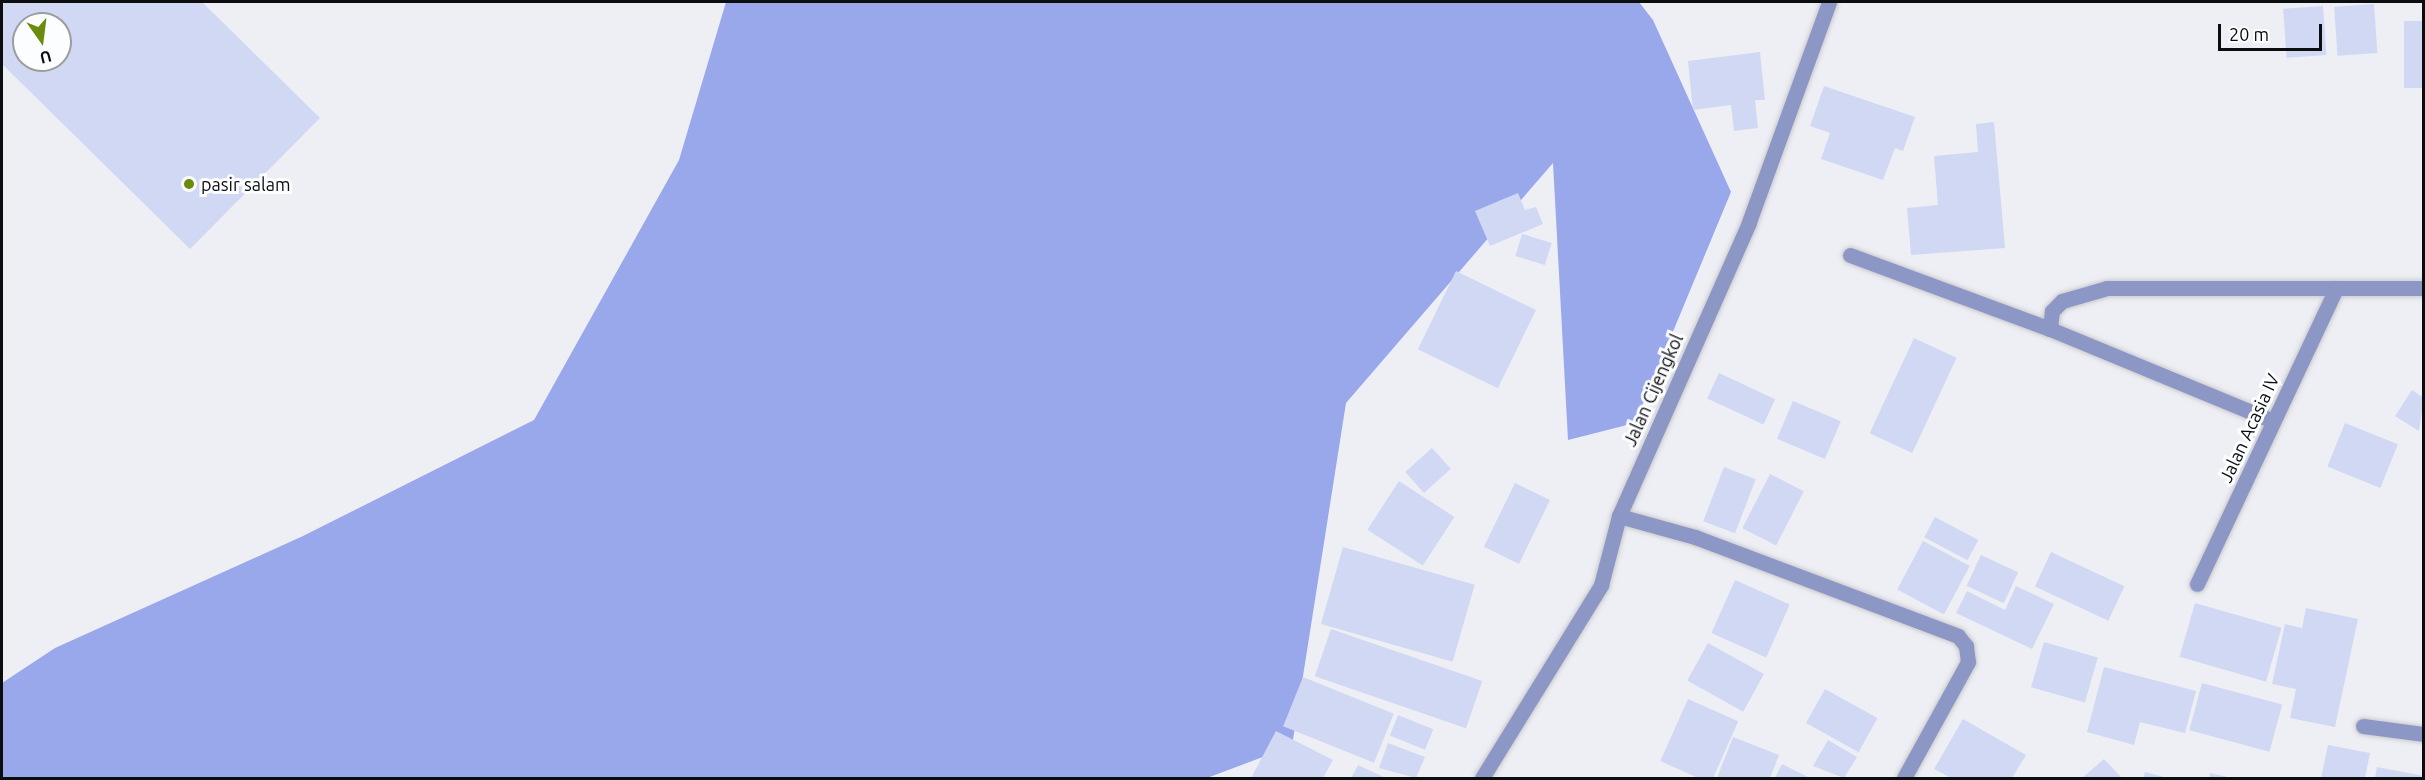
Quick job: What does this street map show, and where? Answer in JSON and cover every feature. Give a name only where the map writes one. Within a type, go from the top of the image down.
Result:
[{"type":"street","name":"Jalan Cijengkol","points":[[1482,778],[1601,585],[1619,516],[1749,222],[1829,2]]},
{"type":"street","points":[[1850,255],[2050,329],[2273,422]]},
{"type":"street","points":[[2050,329],[2052,311],[2062,301],[2107,288],[2424,288]]},
{"type":"street","name":"Jalan Acasia IV","points":[[2197,584],[2336,288]]},
{"type":"street","points":[[1619,516],[1695,537],[1958,636],[1966,646],[1968,662],[1904,778]]},
{"type":"street","points":[[2363,726],[2424,734]]},
{"type":"shaded area","points":[[726,2],[1639,2],[1653,20],[1731,192],[1635,423],[1568,440],[1553,163],[1346,403],[1292,746],[1207,778],[2,778],[2,683],[55,648],[303,536],[534,420],[679,160]]},
{"type":"building","name":"pasir salam","points":[[2,2],[202,2],[320,118],[190,249],[2,64]]},
{"type":"building","points":[[2374,4],[2377,53],[2338,56],[2334,7]]},
{"type":"building","points":[[2323,6],[2326,55],[2287,58],[2283,9]]},
{"type":"building","points":[[2404,21],[2424,21],[2424,88],[2404,88]]},
{"type":"building","points":[[1760,52],[1765,100],[1755,100],[1758,128],[1734,131],[1731,105],[1693,110],[1688,61]]},
{"type":"building","points":[[1824,86],[1915,117],[1903,151],[1895,148],[1883,180],[1821,159],[1830,133],[1810,126]]},
{"type":"building","points":[[1994,122],[2005,248],[1911,255],[1907,208],[1938,205],[1934,156],[1978,152],[1976,124]]},
{"type":"building","points":[[1518,193],[1525,210],[1536,207],[1543,224],[1490,246],[1475,211]]},
{"type":"building","points":[[1522,234],[1552,243],[1545,265],[1515,256]]},
{"type":"building","points":[[1456,271],[1536,310],[1498,388],[1418,349]]},
{"type":"building","points":[[1914,338],[1957,358],[1912,453],[1870,433]]},
{"type":"building","points":[[1719,373],[1775,399],[1763,425],[1707,398]]},
{"type":"building","points":[[2412,390],[2424,398],[2419,431],[2395,416]]},
{"type":"building","points":[[1793,401],[1841,421],[1825,459],[1777,439]]},
{"type":"building","points":[[2345,423],[2398,444],[2380,488],[2327,467]]},
{"type":"building","points":[[1432,448],[1451,469],[1424,493],[1405,472]]},
{"type":"building","points":[[1724,467],[1756,479],[1735,533],[1703,521]]},
{"type":"building","points":[[1770,474],[1804,491],[1776,546],[1742,528]]},
{"type":"building","points":[[1399,481],[1454,517],[1423,566],[1367,530]]},
{"type":"building","points":[[1515,483],[1550,500],[1519,564],[1484,547]]},
{"type":"building","points":[[1935,517],[1978,540],[1967,560],[1924,537]]},
{"type":"building","points":[[1923,541],[1970,566],[1944,614],[1897,590]]},
{"type":"building","points":[[1343,547],[1475,585],[1453,662],[1321,624]]},
{"type":"building","points":[[2051,552],[2124,586],[2108,621],[2035,586]]},
{"type":"building","points":[[1981,555],[2018,572],[2004,603],[1967,586]]},
{"type":"building","points":[[1735,580],[1790,604],[1766,657],[1711,633]]},
{"type":"building","points":[[2016,586],[2054,604],[2032,649],[1956,613],[1967,591],[2005,610]]},
{"type":"building","points":[[2195,603],[2282,628],[2266,682],[2180,657]]},
{"type":"building","points":[[2306,608],[2358,619],[2335,727],[2290,718],[2296,689],[2272,684],[2285,624],[2302,628]]},
{"type":"building","points":[[1331,629],[1482,681],[1466,728],[1315,676]]},
{"type":"building","points":[[2044,642],[2098,657],[2085,703],[2031,687]]},
{"type":"building","points":[[1708,643],[1764,674],[1743,712],[1687,681]]},
{"type":"building","points":[[2104,667],[2196,691],[2185,733],[2140,722],[2134,745],[2087,732]]},
{"type":"building","points":[[1303,677],[1394,714],[1374,763],[1283,726]]},
{"type":"building","points":[[2202,683],[2282,704],[2269,752],[2189,730]]},
{"type":"building","points":[[1825,689],[1877,718],[1859,752],[1806,723]]},
{"type":"building","points":[[1688,699],[1738,721],[1713,778],[1698,778],[1660,761]]},
{"type":"building","points":[[1398,715],[1433,729],[1425,750],[1390,735]]},
{"type":"building","points":[[1963,719],[2026,755],[2012,778],[1951,778],[1934,769]]},
{"type":"building","points":[[1276,731],[1333,760],[1323,778],[1251,778]]},
{"type":"building","points":[[1733,737],[1779,755],[1770,778],[1717,778]]},
{"type":"building","points":[[1828,740],[1857,757],[1844,778],[1813,766]]},
{"type":"building","points":[[1388,743],[1425,757],[1416,778],[1379,768]]},
{"type":"building","points":[[2328,745],[2370,753],[2365,778],[2321,778]]},
{"type":"building","points":[[2104,759],[2122,778],[2082,778]]},
{"type":"building","points":[[1782,764],[1810,778],[1775,778]]},
{"type":"building","points":[[1358,765],[1386,778],[1351,778]]},
{"type":"building","points":[[2377,767],[2424,776],[2424,778],[2375,778]]},
{"type":"building","points":[[2145,772],[2168,778],[2143,778]]},
{"type":"building","points":[[2210,773],[2232,778],[2209,778]]},
{"type":"place","name":"pasir salam","points":[[189,184]]}]
